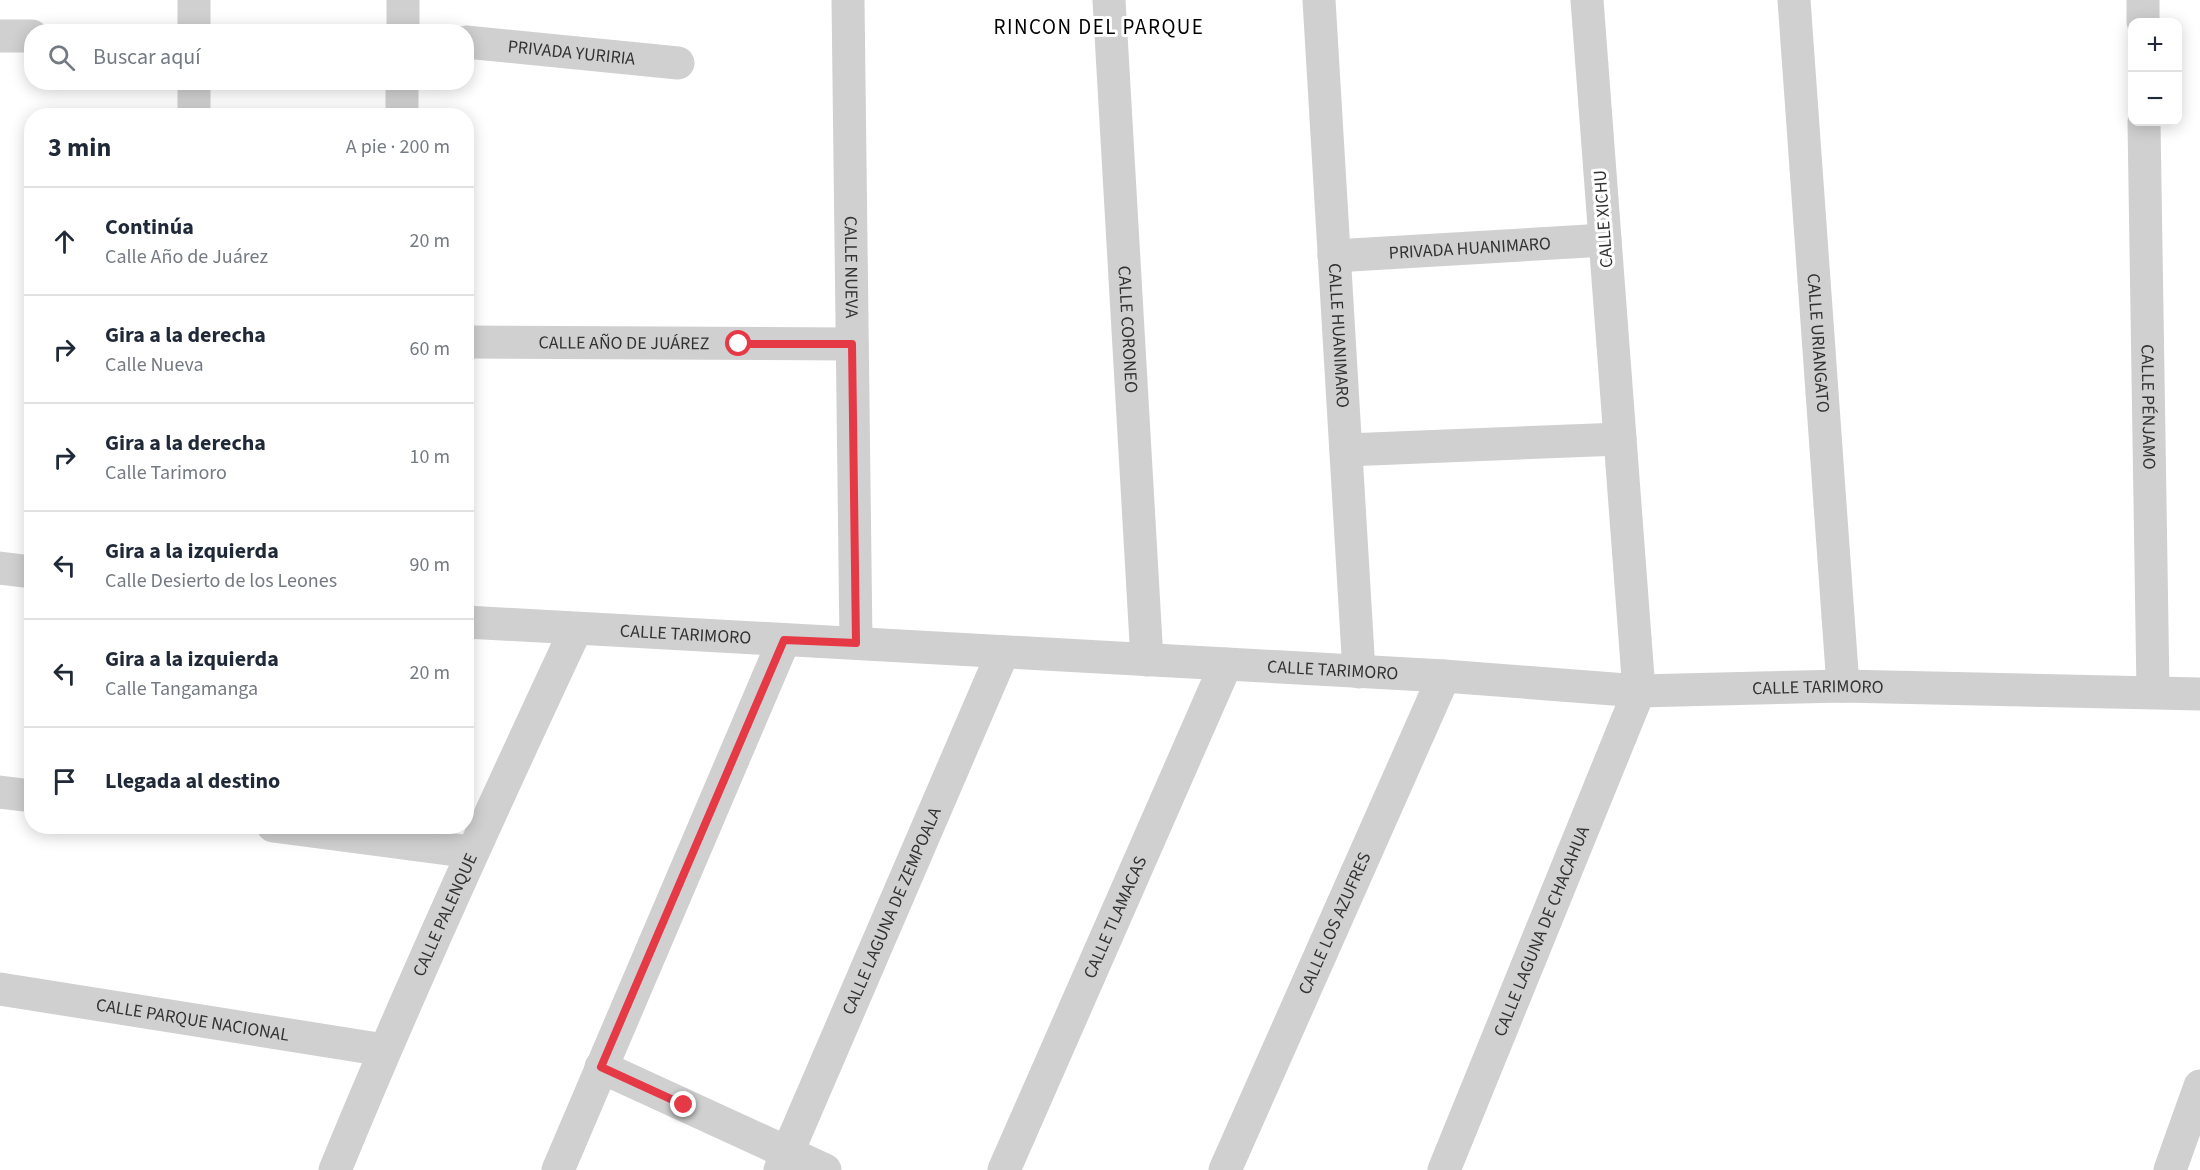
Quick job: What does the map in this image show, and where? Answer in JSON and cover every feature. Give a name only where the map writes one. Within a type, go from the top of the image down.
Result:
[{"type":"street","points":[[194,0],[194,24]]},
{"type":"street","points":[[402,24],[403,0]]},
{"type":"street","name":"CALLE NUEVA","points":[[848,0],[856,643]]},
{"type":"street","name":"CALLE CORONEO","points":[[1109,0],[1147,660]]},
{"type":"street","name":"CALLE HUANIMARO","points":[[1319,0],[1359,672]]},
{"type":"street","name":"CALLE XICHU","points":[[1587,0],[1638,691]]},
{"type":"street","name":"CALLE URIANGATO","points":[[1794,0],[1843,686]]},
{"type":"street","points":[[2142,0],[2143,18]]},
{"type":"street","points":[[0,36],[24,36]]},
{"type":"street","name":"PRIVADA YURIRIA","points":[[474,43],[678,63]]},
{"type":"street","points":[[194,90],[194,108]]},
{"type":"street","points":[[402,90],[402,108]]},
{"type":"street","name":"CALLE PÉNJAMO","points":[[2144,126],[2153,692]]},
{"type":"street","name":"PRIVADA HUANIMARO","points":[[1334,256],[1605,240]]},
{"type":"street","name":"CALLE AÑO DE JUÁREZ","points":[[474,342],[852,344]]},
{"type":"street","points":[[1346,450],[1620,439]]},
{"type":"street","points":[[0,568],[24,571]]},
{"type":"street","name":"CALLE TARIMORO","points":[[474,623],[1444,676],[1638,691],[1843,686],[2200,694]]},
{"type":"street","name":"CALLE PALENQUE","points":[[335,1170],[384,1050],[471,852],[576,629]]},
{"type":"street","points":[[558,1170],[784,640]]},
{"type":"street","name":"CALLE LAGUNA DE ZEMPOALA","points":[[784,1161],[1003,652]]},
{"type":"street","name":"CALLE TLAMACAS","points":[[1004,1170],[1227,664]]},
{"type":"street","name":"CALLE LOS AZUFRES","points":[[1225,1170],[1444,676]]},
{"type":"street","name":"CALLE LAGUNA DE CHACAHUA","points":[[1444,1170],[1638,691]]},
{"type":"street","points":[[0,792],[24,795]]},
{"type":"street","points":[[334,834],[471,852]]},
{"type":"street","name":"CALLE PARQUE NACIONAL","points":[[0,989],[384,1050]]},
{"type":"street","points":[[601,1067],[784,1161],[825,1170]]},
{"type":"street","points":[[2170,1170],[2200,1086]]},
{"type":"district","name":"RINCON DEL PARQUE","points":[[1099,27]]},
{"type":"route","points":[[684,1105],[601,1067],[784,640],[856,643],[852,344],[739,344]]}]
